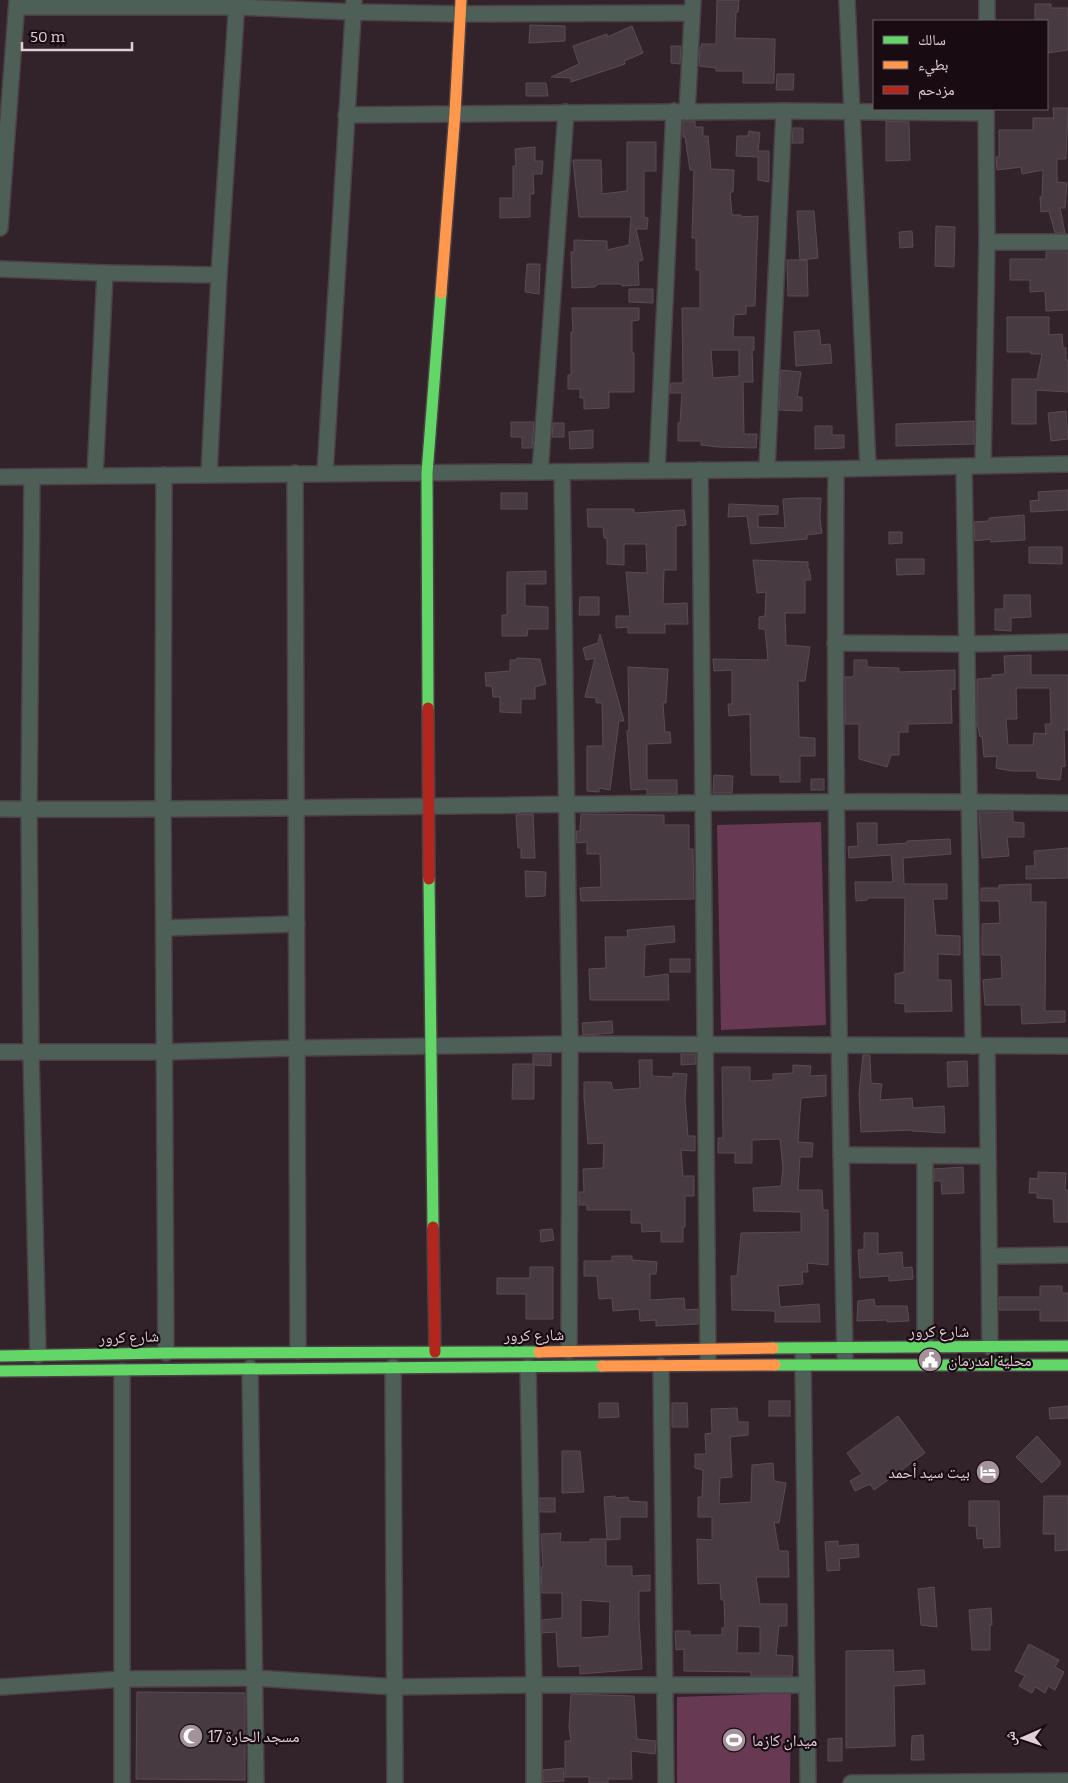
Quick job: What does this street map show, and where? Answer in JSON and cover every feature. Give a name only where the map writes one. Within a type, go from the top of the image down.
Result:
[{"type":"main road","points":[[436,1352],[430,1046],[427,473],[455,112],[461,7]]},
{"type":"main road","name":"شارع كرور","points":[[0,1356],[166,1352],[436,1352],[1068,1346]]},
{"type":"main road","points":[[966,1348],[967,1366]]},
{"type":"main road","name":"شارع كرور","points":[[0,1372],[393,1367],[1068,1365]]},
{"type":"street","points":[[847,0],[868,468]]},
{"type":"street","points":[[987,0],[987,20]]},
{"type":"street","points":[[0,228],[17,3],[461,7],[692,6],[681,112],[657,470]]},
{"type":"street","points":[[209,474],[218,275],[237,4]]},
{"type":"street","points":[[324,473],[354,6]]},
{"type":"street","points":[[767,468],[784,111]]},
{"type":"street","points":[[346,115],[455,112],[986,111],[987,242],[983,465]]},
{"type":"street","points":[[540,472],[566,112]]},
{"type":"street","points":[[987,242],[1068,242]]},
{"type":"street","points":[[0,269],[218,275]]},
{"type":"street","points":[[95,476],[105,273]]},
{"type":"street","points":[[0,477],[562,472],[767,468],[836,469],[1068,464]]},
{"type":"street","points":[[964,466],[969,802],[980,1046],[988,1156],[990,1347]]},
{"type":"street","points":[[836,469],[836,802],[846,1365]]},
{"type":"street","points":[[700,470],[708,1366]]},
{"type":"street","points":[[562,472],[570,1044],[569,1351]]},
{"type":"street","points":[[294,473],[298,1352]]},
{"type":"street","points":[[164,475],[163,809],[166,1352]]},
{"type":"street","points":[[32,477],[29,809],[31,1053],[38,1355]]},
{"type":"street","points":[[835,643],[968,644],[1068,642]]},
{"type":"street","points":[[0,809],[836,802],[1068,803]]},
{"type":"street","points":[[164,928],[297,924]]},
{"type":"street","points":[[0,1052],[165,1052],[570,1044],[1068,1046]]},
{"type":"street","points":[[841,1155],[988,1156]]},
{"type":"street","points":[[925,1156],[925,1347]]},
{"type":"street","points":[[989,1256],[1068,1255]]},
{"type":"street","points":[[803,1348],[808,1783]]},
{"type":"street","points":[[661,1366],[666,1783]]},
{"type":"street","points":[[393,1367],[395,1783]]},
{"type":"street","points":[[528,1367],[534,1783]]},
{"type":"street","points":[[250,1368],[256,1783]]},
{"type":"street","points":[[122,1371],[122,1783]]},
{"type":"street","points":[[0,1687],[123,1678],[255,1678],[395,1686],[807,1685]]},
{"type":"street","points":[[850,1783],[1068,1781]]},
{"type":"shaded area","points":[[821,822],[826,1025],[721,1030],[717,825]]},
{"type":"shaded area","name":"ميدان كازما","points":[[791,1693],[790,1783],[677,1783],[677,1697]]},
{"type":"building","points":[[717,0],[739,0],[738,12],[736,12],[735,38],[775,39],[774,83],[743,83],[743,71],[716,71],[716,68],[699,66],[701,44],[716,44]]},
{"type":"building","points":[[1035,4],[1051,4],[1051,8],[1068,8],[1068,50],[1048,53],[1048,20],[1035,19]]},
{"type":"building","points":[[530,25],[565,26],[565,41],[529,43]]},
{"type":"building","points":[[632,26],[643,53],[624,61],[625,64],[571,82],[571,78],[551,77],[579,64],[573,46],[607,34],[607,37]]},
{"type":"building","points":[[671,46],[681,46],[680,64],[671,63]]},
{"type":"building","points":[[777,74],[794,74],[793,90],[776,90]]},
{"type":"building","points":[[526,83],[546,83],[548,96],[526,96]]},
{"type":"building","points":[[1053,108],[1068,108],[1066,159],[1057,159],[1057,182],[1067,183],[1065,208],[1060,208],[1065,233],[1055,233],[1049,211],[1041,212],[1040,197],[1042,197],[1043,170],[1022,174],[1021,167],[997,170],[996,157],[999,157],[999,130],[1033,130],[1033,118],[1054,118]]},
{"type":"building","points":[[683,121],[695,121],[695,127],[703,127],[703,136],[708,136],[711,169],[734,170],[733,192],[730,192],[732,215],[741,215],[741,217],[758,216],[755,306],[746,306],[746,314],[734,315],[733,337],[754,337],[754,350],[752,350],[753,382],[743,382],[744,434],[757,434],[756,448],[718,447],[701,445],[701,441],[678,441],[682,393],[670,393],[671,383],[683,383],[682,308],[700,308],[700,270],[696,270],[696,238],[692,238],[694,170],[690,170],[685,137],[683,137]],"holes":[[[711,350],[739,350],[739,376],[713,378]]]},
{"type":"building","points":[[886,121],[909,122],[910,160],[886,161]]},
{"type":"building","points":[[793,128],[803,128],[803,143],[792,143]]},
{"type":"building","points":[[749,131],[760,133],[758,151],[769,151],[769,182],[758,180],[758,157],[736,156],[737,136],[748,136]]},
{"type":"building","points":[[627,142],[656,142],[656,171],[644,171],[644,217],[648,218],[647,229],[636,229],[643,260],[638,261],[639,285],[598,284],[595,287],[572,288],[571,252],[574,252],[574,240],[607,241],[607,250],[629,245],[631,217],[579,217],[573,160],[601,160],[602,194],[627,191]]},
{"type":"building","points":[[535,147],[535,161],[543,161],[542,174],[533,174],[534,194],[530,194],[530,217],[500,218],[500,198],[513,198],[513,166],[516,166],[515,149]]},
{"type":"building","points":[[797,211],[814,211],[818,258],[800,260]]},
{"type":"building","points":[[936,226],[955,227],[954,267],[935,266]]},
{"type":"building","points":[[912,231],[913,247],[900,248],[899,232]]},
{"type":"building","points":[[1046,252],[1068,252],[1068,310],[1046,311],[1045,291],[1030,292],[1030,280],[1010,280],[1010,259],[1046,259]]},
{"type":"building","points":[[787,260],[807,260],[808,296],[788,296]]},
{"type":"building","points":[[527,264],[540,264],[539,294],[525,292]]},
{"type":"building","points":[[629,289],[653,289],[653,303],[629,302]]},
{"type":"building","points":[[572,308],[639,308],[639,320],[632,321],[634,392],[609,392],[609,408],[584,409],[584,398],[580,398],[580,389],[568,389],[568,375],[571,375]]},
{"type":"building","points":[[1007,317],[1049,317],[1049,335],[1062,334],[1063,348],[1066,348],[1068,392],[1036,390],[1036,424],[1012,424],[1012,379],[1037,379],[1042,354],[1007,352]]},
{"type":"building","points":[[819,330],[821,345],[830,344],[832,363],[796,366],[794,332]]},
{"type":"building","points":[[781,370],[801,372],[797,397],[802,397],[802,411],[779,410]]},
{"type":"building","points":[[1066,411],[1068,439],[1051,441],[1048,413]]},
{"type":"building","points":[[974,421],[974,444],[896,446],[896,424]]},
{"type":"building","points":[[511,422],[534,422],[532,448],[522,448],[522,437],[511,437]]},
{"type":"building","points":[[553,423],[564,423],[564,437],[552,437]]},
{"type":"building","points":[[815,426],[832,426],[832,435],[844,435],[844,448],[815,449]]},
{"type":"building","points":[[593,430],[593,448],[570,449],[569,432]]},
{"type":"building","points":[[1068,490],[1068,510],[1031,512],[1030,501],[1039,500],[1038,492]]},
{"type":"building","points":[[501,493],[527,493],[527,509],[501,509]]},
{"type":"building","points":[[821,498],[820,519],[822,533],[807,535],[807,539],[751,544],[747,516],[728,517],[729,504],[778,506],[778,514],[758,515],[758,527],[785,528],[783,499]]},
{"type":"building","points":[[587,509],[634,509],[634,513],[684,510],[686,525],[676,526],[676,570],[664,570],[663,604],[687,603],[688,624],[665,624],[665,633],[628,633],[628,627],[616,628],[616,616],[630,616],[626,572],[647,573],[646,544],[624,544],[624,565],[607,564],[607,538],[604,538],[603,527],[588,527]]},
{"type":"building","points":[[1024,515],[1025,540],[991,542],[991,539],[975,541],[974,522],[989,521],[989,518]]},
{"type":"building","points":[[889,532],[902,532],[902,543],[889,544]]},
{"type":"building","points":[[1029,547],[1062,547],[1062,564],[1029,563]]},
{"type":"building","points":[[896,559],[924,559],[924,574],[897,575]]},
{"type":"building","points":[[753,560],[808,562],[811,580],[805,580],[805,613],[785,613],[786,645],[810,647],[805,681],[798,681],[799,737],[815,738],[815,756],[800,756],[800,782],[780,782],[780,775],[751,775],[750,714],[729,716],[728,704],[732,704],[732,670],[714,671],[713,659],[768,660],[765,629],[759,629],[759,617],[765,616],[766,592],[757,593]]},
{"type":"building","points":[[546,571],[546,584],[525,584],[525,606],[548,607],[548,629],[528,629],[527,636],[502,636],[502,615],[507,615],[507,572]]},
{"type":"building","points":[[1004,595],[1030,595],[1031,617],[1011,618],[1011,631],[995,630],[995,609],[1004,609]]},
{"type":"building","points":[[580,597],[599,597],[599,615],[579,615]]},
{"type":"building","points":[[600,634],[624,721],[619,721],[610,790],[599,788],[599,792],[587,791],[587,746],[603,746],[602,703],[596,703],[596,698],[585,697],[595,658],[586,660],[583,648],[598,643]]},
{"type":"building","points":[[1031,655],[1031,675],[1068,675],[1068,730],[1064,730],[1065,767],[1062,766],[1060,780],[1037,778],[1037,771],[1012,771],[996,768],[997,756],[984,757],[982,736],[980,737],[977,722],[977,679],[992,678],[992,675],[1005,674],[1004,656]],"holes":[[[1050,688],[1051,724],[1045,724],[1046,734],[1034,733],[1033,745],[1008,745],[1006,719],[1017,719],[1016,689]]]},
{"type":"building","points":[[517,658],[540,659],[546,684],[535,687],[535,699],[521,699],[521,713],[500,712],[500,697],[493,697],[492,686],[486,686],[485,673],[510,671],[510,660],[516,660]]},
{"type":"building","points":[[854,660],[867,660],[867,667],[899,668],[899,672],[955,670],[955,689],[951,690],[952,723],[908,724],[908,732],[899,732],[899,755],[891,755],[887,767],[859,759],[859,724],[845,724],[845,677],[852,677],[854,675]]},
{"type":"building","points":[[628,667],[668,669],[666,703],[663,703],[665,732],[670,732],[671,743],[647,744],[647,780],[677,780],[677,794],[647,794],[647,789],[631,790],[627,731],[629,730]]},
{"type":"building","points":[[714,775],[733,776],[732,793],[713,793]]},
{"type":"building","points":[[811,779],[824,779],[824,790],[811,790]]},
{"type":"building","points":[[979,812],[1013,812],[1013,822],[1024,823],[1024,837],[1007,837],[1009,856],[982,858]]},
{"type":"building","points":[[533,814],[535,858],[521,858],[521,848],[518,848],[516,815]]},
{"type":"building","points":[[581,814],[664,815],[664,825],[689,825],[689,849],[693,849],[694,899],[581,901],[580,888],[601,887],[600,854],[587,854],[587,842],[577,843],[576,831],[580,831]]},
{"type":"building","points":[[857,823],[877,823],[877,845],[907,843],[907,841],[950,839],[951,854],[903,858],[904,884],[947,884],[947,899],[933,899],[936,935],[960,936],[960,955],[938,954],[938,980],[951,980],[952,1011],[905,1012],[905,1004],[895,1003],[895,974],[904,972],[905,898],[868,898],[867,900],[856,901],[855,882],[893,882],[891,855],[849,858],[848,847],[858,846]]},
{"type":"building","points":[[1068,848],[1068,878],[1026,879],[1026,866],[1035,866],[1034,851]]},
{"type":"building","points":[[525,871],[546,872],[545,896],[526,897]]},
{"type":"building","points":[[1031,884],[1031,902],[1046,902],[1045,1011],[1065,1011],[1065,1022],[1022,1024],[1021,1005],[985,1005],[983,980],[1002,978],[1001,955],[982,955],[982,924],[1000,923],[999,901],[981,901],[981,888],[999,888],[999,885]]},
{"type":"building","points":[[674,926],[675,942],[645,945],[644,977],[668,974],[669,1000],[590,1000],[589,969],[606,968],[605,937],[628,937],[627,930]]},
{"type":"building","points":[[670,959],[690,959],[690,972],[670,972]]},
{"type":"building","points":[[612,1021],[613,1033],[583,1035],[582,1023]]},
{"type":"building","points":[[533,1054],[551,1054],[551,1066],[534,1065],[534,1099],[512,1099],[513,1064],[533,1064]]},
{"type":"building","points":[[681,1054],[696,1054],[696,1064],[681,1065]]},
{"type":"building","points":[[863,1055],[870,1055],[871,1083],[882,1084],[880,1100],[912,1098],[913,1108],[944,1106],[945,1133],[912,1130],[861,1132],[859,1093]]},
{"type":"building","points":[[639,1060],[652,1060],[652,1076],[673,1077],[673,1073],[687,1074],[685,1099],[688,1136],[695,1136],[695,1151],[681,1150],[683,1176],[694,1176],[694,1196],[685,1196],[683,1242],[661,1242],[661,1231],[642,1232],[641,1223],[631,1223],[631,1210],[587,1210],[587,1205],[579,1205],[579,1192],[584,1192],[583,1169],[603,1168],[604,1143],[588,1144],[584,1082],[611,1082],[613,1090],[640,1088]]},
{"type":"building","points":[[967,1061],[968,1086],[948,1087],[947,1062]]},
{"type":"building","points":[[793,1065],[811,1066],[810,1076],[826,1075],[826,1096],[801,1098],[798,1142],[813,1143],[812,1157],[800,1157],[798,1190],[822,1190],[823,1210],[828,1210],[828,1265],[807,1263],[808,1272],[802,1272],[803,1284],[778,1286],[780,1307],[819,1304],[820,1322],[775,1322],[775,1311],[732,1310],[731,1276],[737,1276],[741,1233],[801,1232],[801,1212],[754,1211],[753,1188],[781,1186],[783,1168],[780,1139],[752,1140],[752,1163],[735,1163],[735,1153],[718,1153],[718,1138],[723,1138],[722,1067],[750,1067],[750,1081],[773,1080],[773,1074],[793,1073]]},
{"type":"building","points":[[963,1167],[964,1193],[942,1194],[941,1181],[934,1181],[934,1169]]},
{"type":"building","points":[[1038,1172],[1066,1173],[1065,1190],[1068,1190],[1068,1222],[1054,1222],[1053,1199],[1037,1198],[1037,1193],[1029,1193],[1030,1178],[1038,1179]]},
{"type":"building","points":[[552,1229],[554,1240],[541,1242],[540,1230]]},
{"type":"building","points":[[864,1233],[878,1233],[878,1254],[902,1252],[903,1268],[912,1267],[913,1279],[889,1281],[889,1276],[860,1278],[858,1250],[864,1249]]},
{"type":"building","points":[[612,1256],[632,1256],[632,1260],[657,1262],[656,1274],[650,1274],[650,1300],[684,1298],[685,1310],[698,1309],[698,1324],[656,1326],[656,1320],[640,1321],[639,1309],[613,1311],[612,1298],[599,1299],[597,1276],[584,1276],[584,1261],[612,1261]]},
{"type":"building","points":[[530,1267],[553,1267],[553,1319],[526,1319],[526,1294],[497,1294],[497,1278],[530,1278]]},
{"type":"building","points":[[1040,1286],[1062,1286],[1062,1293],[1068,1293],[1068,1321],[1040,1321],[1040,1310],[999,1310],[999,1297],[1040,1297]]},
{"type":"building","points":[[874,1299],[875,1306],[907,1306],[909,1321],[857,1321],[858,1301]]},
{"type":"building","points":[[769,1401],[790,1401],[790,1416],[769,1416]]},
{"type":"building","points":[[599,1403],[618,1403],[619,1417],[599,1418]]},
{"type":"building","points":[[672,1403],[687,1403],[688,1427],[672,1427]]},
{"type":"building","points":[[1068,1406],[1068,1418],[1050,1419],[1049,1408]]},
{"type":"building","points":[[737,1408],[738,1422],[748,1422],[748,1435],[730,1437],[732,1477],[720,1478],[719,1504],[751,1502],[752,1465],[773,1463],[774,1481],[786,1483],[779,1523],[774,1522],[779,1551],[788,1551],[789,1577],[756,1577],[760,1604],[787,1604],[787,1626],[779,1626],[776,1655],[793,1656],[792,1676],[751,1676],[751,1672],[684,1671],[684,1649],[676,1650],[675,1631],[690,1631],[690,1635],[722,1635],[722,1628],[725,1628],[724,1600],[721,1600],[720,1583],[698,1584],[697,1539],[712,1540],[712,1517],[698,1517],[698,1497],[702,1497],[703,1470],[695,1468],[695,1454],[706,1454],[705,1434],[712,1433],[711,1409]],"holes":[[[738,1626],[760,1627],[760,1653],[737,1653]]]},
{"type":"building","points":[[898,1416],[925,1453],[874,1490],[870,1484],[855,1491],[850,1481],[862,1474],[847,1453]]},
{"type":"building","points":[[1037,1436],[1060,1461],[1060,1465],[1042,1483],[1016,1457]]},
{"type":"building","points":[[562,1451],[580,1451],[584,1492],[562,1493]]},
{"type":"building","points":[[615,1496],[615,1498],[628,1497],[629,1501],[647,1502],[647,1517],[620,1517],[620,1539],[607,1540],[604,1497]]},
{"type":"building","points":[[1044,1496],[1068,1496],[1068,1550],[1055,1551],[1055,1534],[1043,1534]]},
{"type":"building","points":[[540,1498],[555,1498],[555,1512],[540,1512]]},
{"type":"building","points":[[969,1501],[999,1501],[1000,1547],[984,1548],[983,1538],[977,1539],[976,1526],[969,1526]]},
{"type":"building","points":[[561,1533],[560,1542],[590,1542],[590,1539],[606,1539],[606,1566],[632,1566],[632,1576],[650,1575],[650,1591],[639,1591],[642,1669],[580,1674],[580,1666],[558,1667],[556,1632],[542,1633],[542,1620],[562,1618],[562,1593],[542,1593],[541,1534]],"holes":[[[581,1600],[610,1602],[609,1636],[581,1638]]]},
{"type":"building","points":[[838,1541],[838,1546],[858,1544],[859,1557],[839,1559],[840,1570],[827,1571],[825,1542]]},
{"type":"building","points":[[934,1587],[937,1627],[921,1625],[918,1589]]},
{"type":"building","points":[[991,1608],[990,1650],[972,1650],[969,1610]]},
{"type":"building","points":[[1029,1644],[1059,1660],[1055,1667],[1064,1672],[1055,1690],[1048,1686],[1045,1693],[1035,1687],[1032,1693],[1019,1686],[1025,1676],[1015,1671]]},
{"type":"building","points":[[893,1650],[894,1672],[924,1670],[925,1684],[894,1686],[895,1746],[846,1748],[846,1651]]},
{"type":"building","name":"مسجد الحارة 17","points":[[137,1692],[245,1693],[245,1780],[136,1779]]},
{"type":"building","points":[[571,1694],[634,1696],[637,1739],[656,1741],[656,1744],[655,1754],[631,1751],[632,1779],[608,1779],[608,1783],[589,1783],[589,1777],[565,1777],[565,1741],[571,1741],[569,1727]]},
{"type":"building","points":[[923,1735],[924,1760],[911,1760],[912,1736]]},
{"type":"building","points":[[842,1738],[842,1761],[828,1761],[828,1739]]},
{"type":"building","points":[[563,1768],[564,1781],[543,1782],[543,1770]]},
{"type":"traffic: fast","points":[[428,708],[427,473],[441,293]]},
{"type":"traffic: fast","points":[[429,879],[433,1227]]},
{"type":"traffic: fast","points":[[773,1348],[1068,1346]]},
{"type":"traffic: fast","points":[[0,1356],[166,1353],[539,1352]]},
{"type":"traffic: fast","points":[[775,1365],[1068,1365]]},
{"type":"traffic: fast","points":[[0,1371],[602,1366]]},
{"type":"traffic: slow","points":[[441,293],[455,113],[461,0]]},
{"type":"traffic: slow","points":[[539,1352],[773,1348]]},
{"type":"traffic: slow","points":[[602,1366],[775,1365]]},
{"type":"traffic: jam","points":[[428,708],[429,879]]},
{"type":"traffic: jam","points":[[433,1227],[435,1352]]},
{"type":"place","name":"محلية امدرمان","points":[[930,1360]]},
{"type":"place","name":"بيت سيد أحمد","points":[[988,1472]]},
{"type":"place","name":"مسجد الحارة 17","points":[[191,1736]]},
{"type":"place","name":"ميدان كازما","points":[[734,1740]]}]
